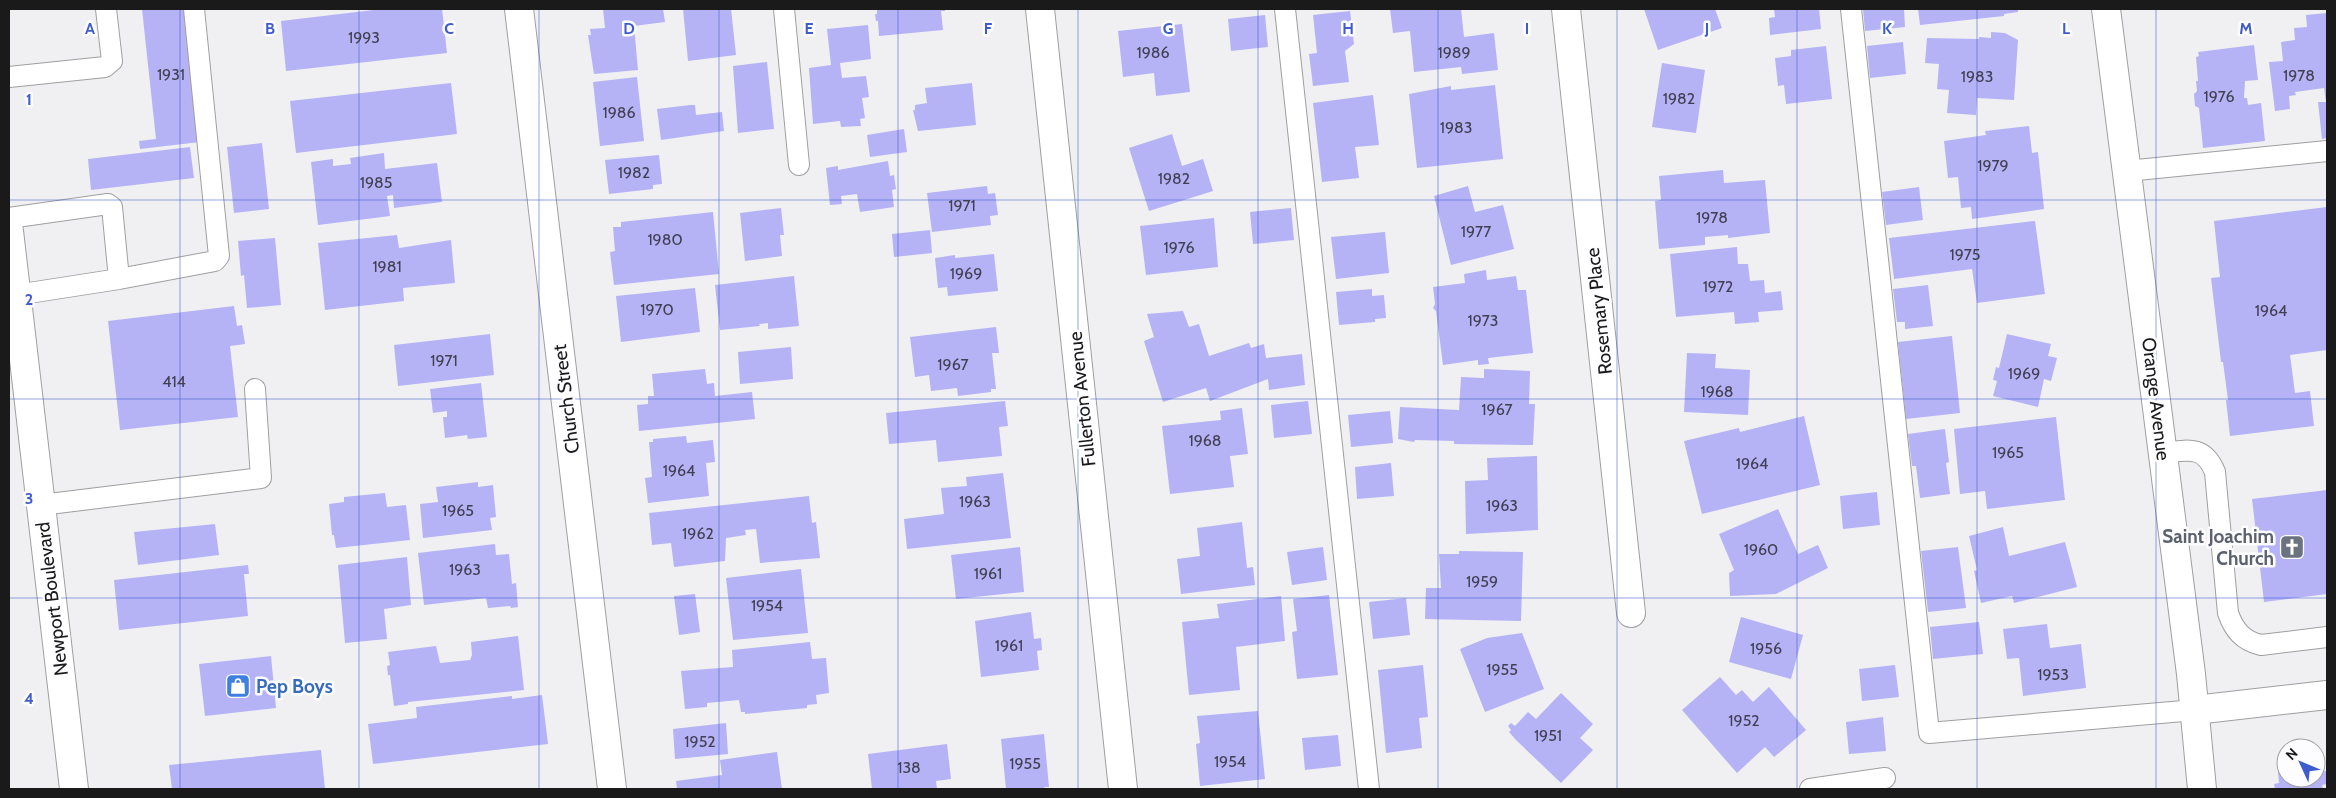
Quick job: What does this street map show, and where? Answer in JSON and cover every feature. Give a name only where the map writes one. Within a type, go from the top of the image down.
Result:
[{"type":"street","name":"Church Street","points":[[519,9],[612,789]]},
{"type":"street","name":"Fullerton Avenue","points":[[1040,9],[1123,789]]},
{"type":"street","name":"Rosemary Place","points":[[1566,9],[1632,613]]},
{"type":"street","name":"Orange Avenue","points":[[2106,9],[2195,710],[2202,789]]},
{"type":"street","name":"Newport Boulevard","points":[[9,231],[74,789]]},
{"type":"street","points":[[2195,710],[2327,695]]},
{"type":"lane","points":[[9,77],[104,67],[112,61],[106,9]]},
{"type":"lane","points":[[16,295],[216,261],[219,256],[194,9]]},
{"type":"lane","points":[[784,9],[799,166]]},
{"type":"lane","points":[[1285,9],[1369,789]]},
{"type":"lane","points":[[1851,9],[1930,732],[2195,710]]},
{"type":"lane","points":[[2127,171],[2327,151]]},
{"type":"lane","points":[[9,218],[108,204],[112,207],[119,279]]},
{"type":"lane","points":[[41,505],[261,478],[255,389]]},
{"type":"lane","points":[[2163,453],[2191,450],[2203,455],[2210,462],[2215,472],[2228,613],[2232,625],[2250,642],[2261,645],[2327,637]]},
{"type":"lane","points":[[1810,789],[1838,788],[1885,778]]},
{"type":"building","points":[[142,9],[185,9],[200,142],[140,149],[139,141],[156,139]]},
{"type":"building","points":[[382,9],[442,9],[447,53],[286,71],[281,21]]},
{"type":"building","points":[[603,9],[663,9],[665,22],[634,26],[638,70],[594,74],[588,35],[591,35],[590,29],[605,28]]},
{"type":"building","points":[[683,9],[731,9],[736,55],[688,61]]},
{"type":"building","points":[[877,9],[945,9],[945,11],[941,11],[943,30],[879,36],[878,21],[876,21],[875,14],[877,14]]},
{"type":"building","points":[[1390,9],[1461,9],[1464,37],[1494,33],[1498,70],[1462,74],[1461,67],[1414,72],[1410,31],[1393,33]]},
{"type":"building","points":[[1644,9],[1715,9],[1722,28],[1658,50]]},
{"type":"building","points":[[1774,9],[1819,9],[1821,29],[1770,35],[1769,18],[1775,17]]},
{"type":"building","points":[[1863,9],[1904,9],[1905,27],[1865,31]]},
{"type":"building","points":[[1918,9],[2018,9],[2018,12],[2004,14],[2004,16],[1920,25]]},
{"type":"building","points":[[1350,11],[1354,44],[1345,51],[1349,82],[1313,86],[1309,54],[1317,53],[1313,15]]},
{"type":"building","points":[[2327,13],[2327,138],[2322,139],[2318,102],[2326,102],[2324,88],[2295,92],[2296,95],[2289,96],[2290,109],[2275,111],[2269,62],[2283,61],[2281,42],[2295,40],[2294,28],[2307,27],[2306,15]]},
{"type":"building","points":[[1265,15],[1268,47],[1231,51],[1228,19]]},
{"type":"building","points":[[1182,24],[1190,92],[1156,96],[1154,73],[1123,77],[1118,31]]},
{"type":"building","points":[[868,25],[871,59],[840,63],[842,78],[866,76],[869,97],[862,98],[865,118],[860,119],[861,126],[841,127],[840,121],[813,124],[809,68],[831,65],[827,29]]},
{"type":"building","points":[[1991,32],[2005,33],[2018,40],[2014,100],[1977,98],[1976,115],[1947,113],[1949,90],[1937,89],[1939,64],[1925,63],[1927,38],[1991,38]]},
{"type":"building","points":[[1903,42],[1906,74],[1870,78],[1867,46]]},
{"type":"building","points":[[2254,45],[2258,80],[2245,81],[2244,98],[2247,98],[2248,105],[2261,103],[2265,141],[2203,148],[2199,108],[2195,106],[2194,94],[2197,91],[2196,81],[2198,81],[2196,57],[2199,56],[2198,52]]},
{"type":"building","points":[[1826,46],[1832,99],[1786,104],[1784,85],[1778,86],[1775,58],[1791,56],[1791,50]]},
{"type":"building","points":[[767,62],[774,129],[738,133],[733,66]]},
{"type":"building","points":[[1662,63],[1705,70],[1696,133],[1652,127]]},
{"type":"building","points":[[637,77],[644,141],[600,146],[593,82]]},
{"type":"building","points":[[451,83],[457,134],[296,153],[290,101]]},
{"type":"building","points":[[972,83],[976,125],[918,131],[913,110],[915,110],[915,105],[927,103],[925,88]]},
{"type":"building","points":[[1495,85],[1503,159],[1417,168],[1409,94],[1451,86],[1451,90]]},
{"type":"building","points":[[1373,95],[1379,145],[1355,147],[1359,178],[1322,182],[1313,103]]},
{"type":"building","points":[[695,105],[696,115],[722,112],[724,131],[661,140],[657,109]]},
{"type":"building","points":[[2029,126],[2032,153],[2038,152],[2044,209],[1972,219],[1971,207],[1961,208],[1958,177],[1948,178],[1944,141],[1986,135],[1985,131]]},
{"type":"building","points":[[904,129],[907,152],[870,157],[867,135]]},
{"type":"building","points":[[1172,134],[1182,166],[1203,159],[1213,191],[1149,211],[1129,148]]},
{"type":"building","points":[[262,143],[269,209],[234,213],[227,147]]},
{"type":"building","points":[[190,147],[194,178],[91,190],[88,159]]},
{"type":"building","points":[[384,153],[385,169],[437,163],[442,202],[394,208],[393,195],[387,196],[390,216],[318,225],[311,162],[333,159],[333,166],[351,164],[350,158]]},
{"type":"building","points":[[659,155],[662,184],[653,185],[653,189],[609,194],[605,160]]},
{"type":"building","points":[[888,161],[890,176],[894,175],[896,189],[892,190],[894,207],[860,212],[857,194],[841,196],[842,204],[830,205],[826,168],[838,166],[838,170]]},
{"type":"building","points":[[1723,170],[1724,183],[1765,180],[1770,233],[1728,238],[1728,235],[1705,237],[1705,245],[1659,249],[1655,201],[1661,200],[1659,176]]},
{"type":"building","points":[[987,186],[988,194],[995,193],[998,215],[990,216],[991,225],[932,232],[927,193]]},
{"type":"building","points":[[1468,186],[1475,212],[1503,205],[1514,249],[1451,265],[1434,196]]},
{"type":"building","points":[[1919,187],[1923,220],[1886,225],[1882,192]]},
{"type":"building","points":[[2327,207],[2327,350],[2290,355],[2295,393],[2310,391],[2314,426],[2230,436],[2226,400],[2228,400],[2223,362],[2221,362],[2211,278],[2220,277],[2214,221]]},
{"type":"building","points":[[781,208],[784,235],[780,235],[782,256],[745,261],[740,213]]},
{"type":"building","points":[[1291,208],[1294,240],[1253,244],[1250,212]]},
{"type":"building","points":[[713,212],[719,274],[614,285],[610,252],[615,251],[613,227],[621,227],[621,222]]},
{"type":"building","points":[[1214,218],[1218,267],[1146,275],[1140,226]]},
{"type":"building","points":[[2035,221],[2045,294],[1977,303],[1972,269],[1894,279],[1889,238]]},
{"type":"building","points":[[930,230],[932,253],[894,257],[892,234]]},
{"type":"building","points":[[1385,232],[1389,273],[1336,279],[1331,237]]},
{"type":"building","points":[[397,235],[399,248],[451,240],[455,283],[403,288],[404,301],[325,310],[318,243]]},
{"type":"building","points":[[275,238],[281,305],[247,308],[244,275],[241,276],[238,241]]},
{"type":"building","points":[[1737,247],[1738,264],[1748,264],[1750,281],[1764,280],[1765,293],[1781,291],[1783,310],[1758,312],[1759,322],[1735,324],[1734,312],[1676,317],[1670,254]]},
{"type":"building","points":[[994,254],[998,291],[948,296],[947,287],[938,288],[935,258],[955,255],[955,258]]},
{"type":"building","points":[[1486,270],[1487,280],[1516,276],[1518,290],[1526,290],[1533,353],[1488,358],[1489,364],[1478,365],[1478,360],[1443,365],[1436,311],[1433,308],[1435,304],[1433,287],[1465,283],[1464,274]]},
{"type":"building","points":[[794,276],[799,326],[768,329],[768,323],[759,324],[760,326],[720,330],[715,285]]},
{"type":"building","points":[[1928,285],[1933,326],[1905,329],[1905,322],[1897,322],[1893,289]]},
{"type":"building","points":[[695,288],[700,332],[621,342],[616,296]]},
{"type":"building","points":[[1372,289],[1372,296],[1384,295],[1386,318],[1375,319],[1375,322],[1339,325],[1336,292]]},
{"type":"building","points":[[234,306],[237,326],[242,325],[245,344],[230,346],[238,417],[120,430],[108,321]]},
{"type":"building","points":[[1183,311],[1189,327],[1199,324],[1209,356],[1249,343],[1251,348],[1264,344],[1266,358],[1302,354],[1305,385],[1269,390],[1268,379],[1210,401],[1206,388],[1163,402],[1144,341],[1154,337],[1147,314]]},
{"type":"building","points":[[996,327],[999,353],[992,353],[996,389],[991,389],[991,392],[958,396],[957,388],[931,391],[929,375],[915,377],[910,337]]},
{"type":"building","points":[[490,334],[494,375],[398,386],[394,345]]},
{"type":"building","points":[[2007,334],[2051,344],[2048,356],[2057,358],[2051,381],[2044,379],[2038,407],[1993,396],[1997,381],[1993,380],[1996,367],[1999,368]]},
{"type":"building","points":[[1952,336],[1960,413],[1906,419],[1898,342]]},
{"type":"building","points":[[791,347],[793,379],[740,384],[738,352]]},
{"type":"building","points":[[1687,353],[1716,354],[1715,368],[1750,370],[1748,415],[1684,412]]},
{"type":"building","points":[[705,369],[707,384],[714,383],[715,396],[752,392],[755,419],[639,431],[637,405],[648,404],[648,396],[654,396],[652,374]]},
{"type":"building","points":[[1484,369],[1530,371],[1529,404],[1535,404],[1533,445],[1454,444],[1454,441],[1415,440],[1414,442],[1398,439],[1400,407],[1459,410],[1461,377],[1484,378]]},
{"type":"building","points":[[481,383],[487,437],[468,439],[467,435],[445,438],[443,417],[447,417],[447,411],[433,413],[430,389]]},
{"type":"building","points":[[1005,401],[1008,426],[999,427],[1002,456],[938,462],[936,440],[889,444],[886,413]]},
{"type":"building","points":[[1308,401],[1312,434],[1274,438],[1271,405]]},
{"type":"building","points":[[1242,408],[1248,454],[1230,456],[1234,487],[1170,494],[1162,426],[1221,420],[1220,411]]},
{"type":"building","points":[[1390,411],[1393,443],[1351,447],[1348,415]]},
{"type":"building","points":[[1804,416],[1820,485],[1702,514],[1684,441],[1739,428],[1740,432]]},
{"type":"building","points":[[2056,417],[2065,500],[1987,509],[1985,491],[1960,494],[1954,429]]},
{"type":"building","points":[[1945,429],[1949,462],[1946,463],[1950,494],[1920,498],[1916,466],[1912,466],[1908,434]]},
{"type":"building","points":[[686,436],[687,443],[713,440],[715,462],[706,463],[709,496],[648,503],[645,478],[652,477],[649,442],[653,442],[653,439]]},
{"type":"building","points":[[1537,456],[1538,530],[1466,534],[1465,481],[1488,480],[1487,458]]},
{"type":"building","points":[[1391,463],[1394,496],[1357,499],[1355,467]]},
{"type":"building","points":[[1003,473],[1011,538],[907,549],[904,519],[944,514],[941,488],[967,486],[966,477]]},
{"type":"building","points":[[478,482],[478,487],[493,485],[496,517],[490,518],[492,530],[423,538],[420,504],[438,502],[436,487]]},
{"type":"building","name":"Saint Joachim Church","points":[[2327,490],[2327,594],[2264,602],[2252,499]]},
{"type":"building","points":[[1877,492],[1880,525],[1843,529],[1840,496]]},
{"type":"building","points":[[385,493],[387,507],[406,505],[410,540],[336,548],[334,535],[332,535],[329,504],[344,502],[344,497]]},
{"type":"building","points":[[809,496],[812,523],[816,522],[820,558],[760,563],[756,529],[745,530],[746,535],[726,538],[725,561],[674,567],[671,543],[652,545],[649,513]]},
{"type":"building","points":[[1778,509],[1798,554],[1818,545],[1828,568],[1776,594],[1730,596],[1729,573],[1734,570],[1719,534]]},
{"type":"building","points":[[1242,522],[1247,568],[1253,567],[1255,585],[1181,594],[1177,559],[1200,556],[1197,528]]},
{"type":"building","points":[[215,524],[219,555],[138,565],[134,532]]},
{"type":"building","points":[[2003,527],[2009,556],[2065,542],[2077,587],[2014,603],[2012,596],[1981,603],[1974,571],[1977,570],[1969,536]]},
{"type":"building","points":[[495,544],[496,555],[509,554],[512,584],[516,583],[518,607],[488,608],[486,598],[424,605],[418,553]]},
{"type":"building","points":[[1020,547],[1024,592],[956,599],[951,555]]},
{"type":"building","points":[[1323,547],[1327,580],[1292,585],[1287,552]]},
{"type":"building","points":[[1958,547],[1966,608],[1928,612],[1921,551]]},
{"type":"building","points":[[1459,551],[1523,552],[1521,621],[1425,619],[1426,588],[1441,588],[1439,554],[1459,554]]},
{"type":"building","points":[[407,557],[411,605],[384,609],[387,639],[345,643],[338,565]]},
{"type":"building","points":[[248,565],[249,574],[244,574],[248,616],[119,630],[114,580]]},
{"type":"building","points":[[801,569],[808,633],[733,640],[726,578]]},
{"type":"building","points":[[695,594],[700,632],[679,635],[674,596]]},
{"type":"building","points":[[1329,595],[1338,675],[1297,679],[1292,632],[1297,631],[1293,599]]},
{"type":"building","points":[[1281,596],[1285,641],[1236,647],[1240,690],[1189,695],[1182,622],[1219,618],[1217,604]]},
{"type":"building","points":[[1406,598],[1410,635],[1373,639],[1369,602]]},
{"type":"building","points":[[1031,612],[1034,639],[1041,638],[1042,650],[1037,651],[1039,670],[981,677],[975,621]]},
{"type":"building","points":[[1741,617],[1803,635],[1791,679],[1729,662]]},
{"type":"building","points":[[1979,622],[1983,654],[1933,659],[1930,627]]},
{"type":"building","points":[[2047,624],[2050,648],[2081,644],[2086,688],[2023,696],[2019,658],[2007,659],[2003,629]]},
{"type":"building","points":[[1522,633],[1544,689],[1485,712],[1460,649],[1487,638]]},
{"type":"building","points":[[518,636],[524,690],[408,702],[408,704],[394,706],[387,666],[390,665],[388,652],[436,646],[440,663],[470,660],[472,655],[471,642]]},
{"type":"building","points":[[810,642],[812,659],[826,658],[829,693],[816,695],[817,704],[807,705],[807,708],[745,714],[745,712],[741,712],[739,700],[707,703],[707,707],[685,709],[681,671],[733,667],[732,650]]},
{"type":"building","name":"Pep Boys","points":[[271,656],[276,708],[205,716],[199,664]]},
{"type":"building","points":[[1423,665],[1428,717],[1419,718],[1422,748],[1386,753],[1378,670]]},
{"type":"building","points":[[1895,665],[1899,697],[1862,701],[1859,669]]},
{"type":"building","points":[[1720,677],[1736,695],[1742,690],[1753,702],[1769,687],[1806,730],[1774,757],[1765,747],[1737,773],[1682,710]]},
{"type":"building","points":[[1561,693],[1593,724],[1580,738],[1593,750],[1561,783],[1516,740],[1509,732],[1511,730],[1508,726],[1511,723],[1515,726],[1528,712],[1536,719]]},
{"type":"building","points":[[542,695],[548,744],[373,764],[368,724],[417,718],[416,707],[512,696],[512,699]]},
{"type":"building","points":[[1258,711],[1265,779],[1200,786],[1196,744],[1200,743],[1197,716]]},
{"type":"building","points":[[1883,717],[1886,751],[1849,754],[1846,722]]},
{"type":"building","points":[[726,723],[728,754],[675,759],[673,729]]},
{"type":"building","points":[[1044,734],[1049,787],[1044,787],[1045,789],[1006,789],[1001,739]]},
{"type":"building","points":[[1338,735],[1341,766],[1305,770],[1302,738]]},
{"type":"building","points":[[947,744],[951,779],[936,781],[937,789],[872,789],[868,754]]},
{"type":"building","points":[[321,750],[325,789],[172,789],[169,765]]},
{"type":"building","points":[[777,752],[782,789],[677,789],[676,781],[722,775],[720,760]]},
{"type":"building","points":[[2274,784],[2276,784],[2276,788],[2323,789],[2275,789]]},
{"type":"place","name":"Saint Joachim Church","points":[[2292,547]]},
{"type":"place","name":"Pep Boys","points":[[238,686]]}]
